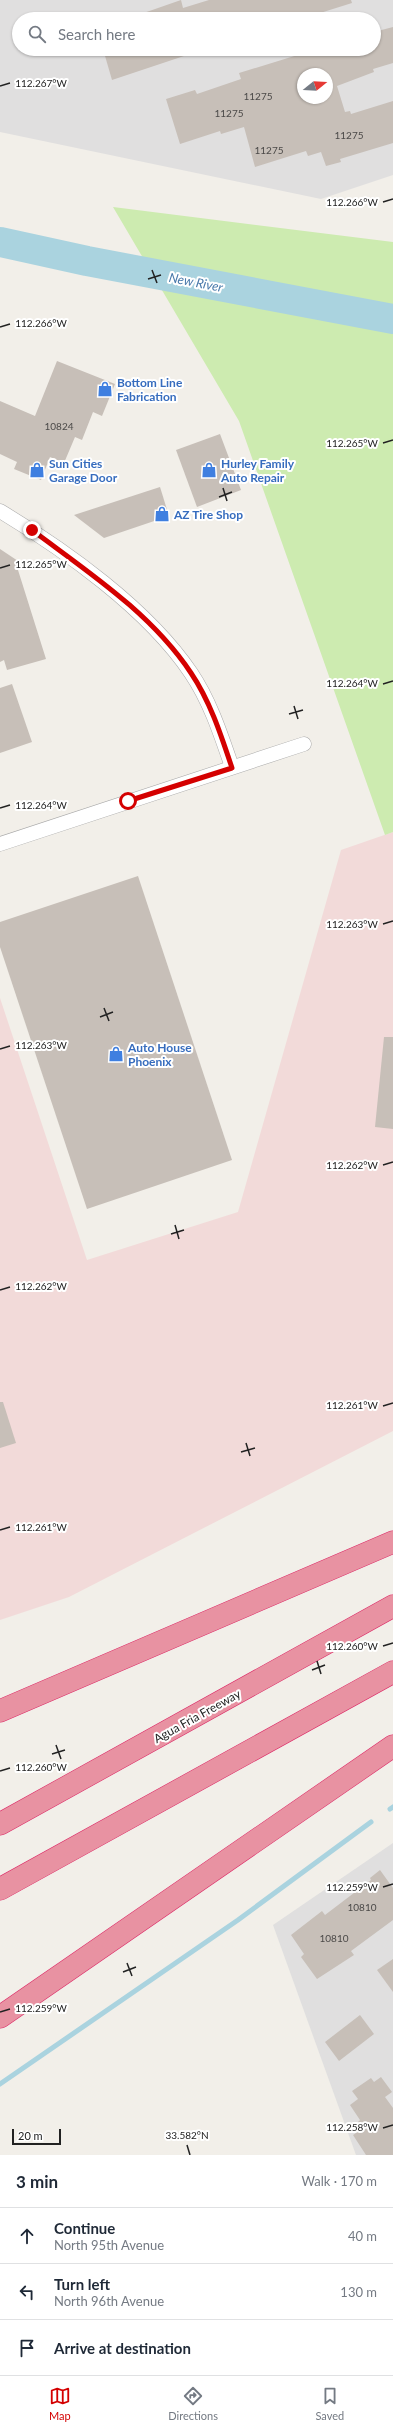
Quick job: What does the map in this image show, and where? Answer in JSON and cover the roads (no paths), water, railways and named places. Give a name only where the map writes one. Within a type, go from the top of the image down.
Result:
[{"type":"highway","points":[[0,1711],[393,1542]]},
{"type":"highway","name":"Agua Fria Freeway","points":[[0,1824],[393,1606]]},
{"type":"highway","points":[[0,1889],[393,1672]]},
{"type":"highway","points":[[0,2017],[152,1914],[393,1746]]},
{"type":"street","points":[[0,511],[32,530],[142,615],[192,673],[219,729],[232,768]]},
{"type":"street","points":[[0,844],[304,744]]},
{"type":"waterway","name":"New River","points":[[0,242],[87,261],[393,319]]},
{"type":"waterway","points":[[0,2084],[238,1920],[371,1822]]},
{"type":"place","name":"Bottom Line Fabrication","points":[[105,389]]},
{"type":"place","name":"Sun Cities Garage Door","points":[[37,470]]},
{"type":"place","name":"Hurley Family Auto Repair","points":[[209,470]]},
{"type":"place","name":"AZ Tire Shop","points":[[162,514]]},
{"type":"place","name":"Auto House Phoenix","points":[[116,1054]]}]
